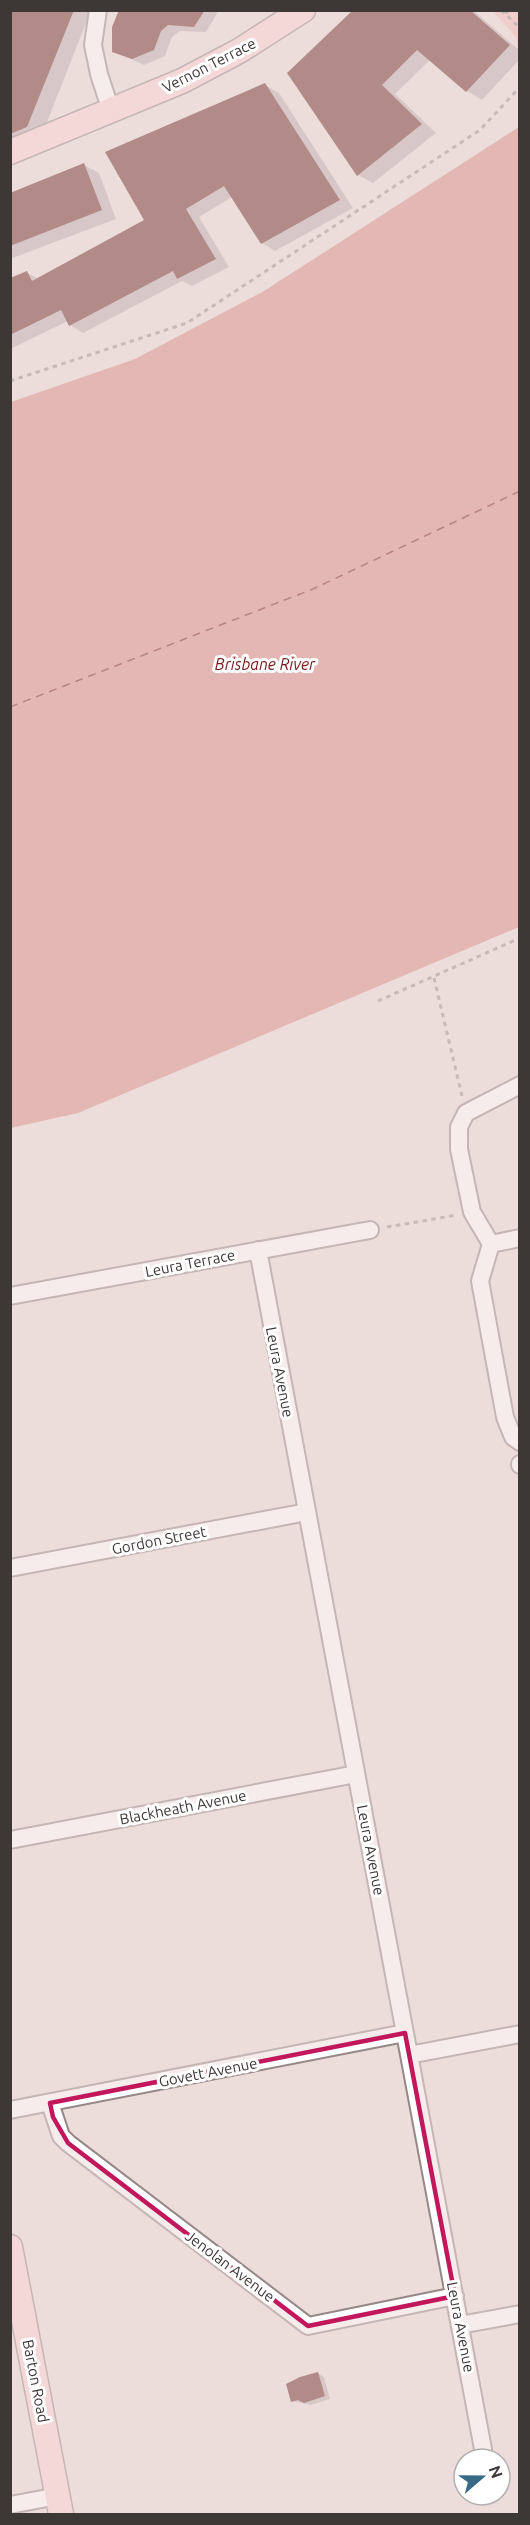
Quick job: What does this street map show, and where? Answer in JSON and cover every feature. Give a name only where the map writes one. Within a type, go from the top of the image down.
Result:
[{"type":"street","points":[[98,10],[93,45],[99,75],[111,111]]},
{"type":"street","name":"Vernon Terrace","points":[[10,152],[182,81],[239,51],[303,10]]},
{"type":"street","points":[[519,1085],[466,1113],[459,1127],[459,1149],[472,1212],[491,1244],[480,1281],[505,1417],[513,1437],[519,1442]]},
{"type":"street","name":"Leura Terrace","points":[[10,1296],[370,1230]]},
{"type":"street","points":[[491,1244],[519,1238]]},
{"type":"street","name":"Leura Avenue","points":[[258,1250],[483,2447]]},
{"type":"street","name":"Gordon Street","points":[[10,1568],[307,1512]]},
{"type":"street","name":"Blackheath Avenue","points":[[10,1840],[356,1774]]},
{"type":"street","name":"Govett Avenue","points":[[10,2110],[405,2033]]},
{"type":"street","points":[[409,2055],[519,2034]]},
{"type":"street","name":"Jenolan Avenue","points":[[50,2103],[61,2136],[68,2143],[308,2326],[455,2296]]},
{"type":"street","name":"Barton Road","points":[[10,2247],[59,2505]]},
{"type":"street","points":[[460,2325],[519,2314]]},
{"type":"street","points":[[10,2505],[59,2505]]},
{"type":"path","points":[[501,10],[519,27]]},
{"type":"path","points":[[505,13],[512,10]]},
{"type":"path","points":[[10,381],[187,323],[480,130],[519,87]]},
{"type":"path","points":[[378,1001],[434,978],[519,938]]},
{"type":"path","points":[[434,978],[466,1113]]},
{"type":"path","points":[[370,1230],[472,1212]]},
{"type":"highlighted area","points":[[405,2033],[455,2296],[308,2326],[68,2143],[53,2117],[50,2103]]},
{"type":"shaded area","points":[[519,11],[519,57],[516,37],[494,13]]},
{"type":"water","name":"Brisbane River","points":[[519,127],[519,927],[78,1113],[11,1128],[11,402],[135,359],[264,291]]},
{"type":"building","points":[[10,10],[74,10],[27,127],[10,134]]},
{"type":"building","points":[[119,10],[205,10],[194,27],[168,25],[161,31],[154,50],[132,59],[112,52],[112,27]]},
{"type":"building","points":[[353,10],[470,10],[510,45],[466,92],[417,50],[382,85],[422,124],[357,176],[287,73]]},
{"type":"building","points":[[265,83],[340,200],[261,244],[224,186],[186,209],[216,259],[177,279],[173,271],[69,326],[61,310],[10,335],[10,278],[27,271],[32,281],[144,220],[105,152]]},
{"type":"building","points":[[84,163],[102,210],[10,246],[10,193]]},
{"type":"building","points":[[318,2372],[325,2396],[304,2403],[298,2400],[291,2402],[286,2384]]},
{"type":"ferry route","points":[[10,707],[313,589],[520,491]]}]
